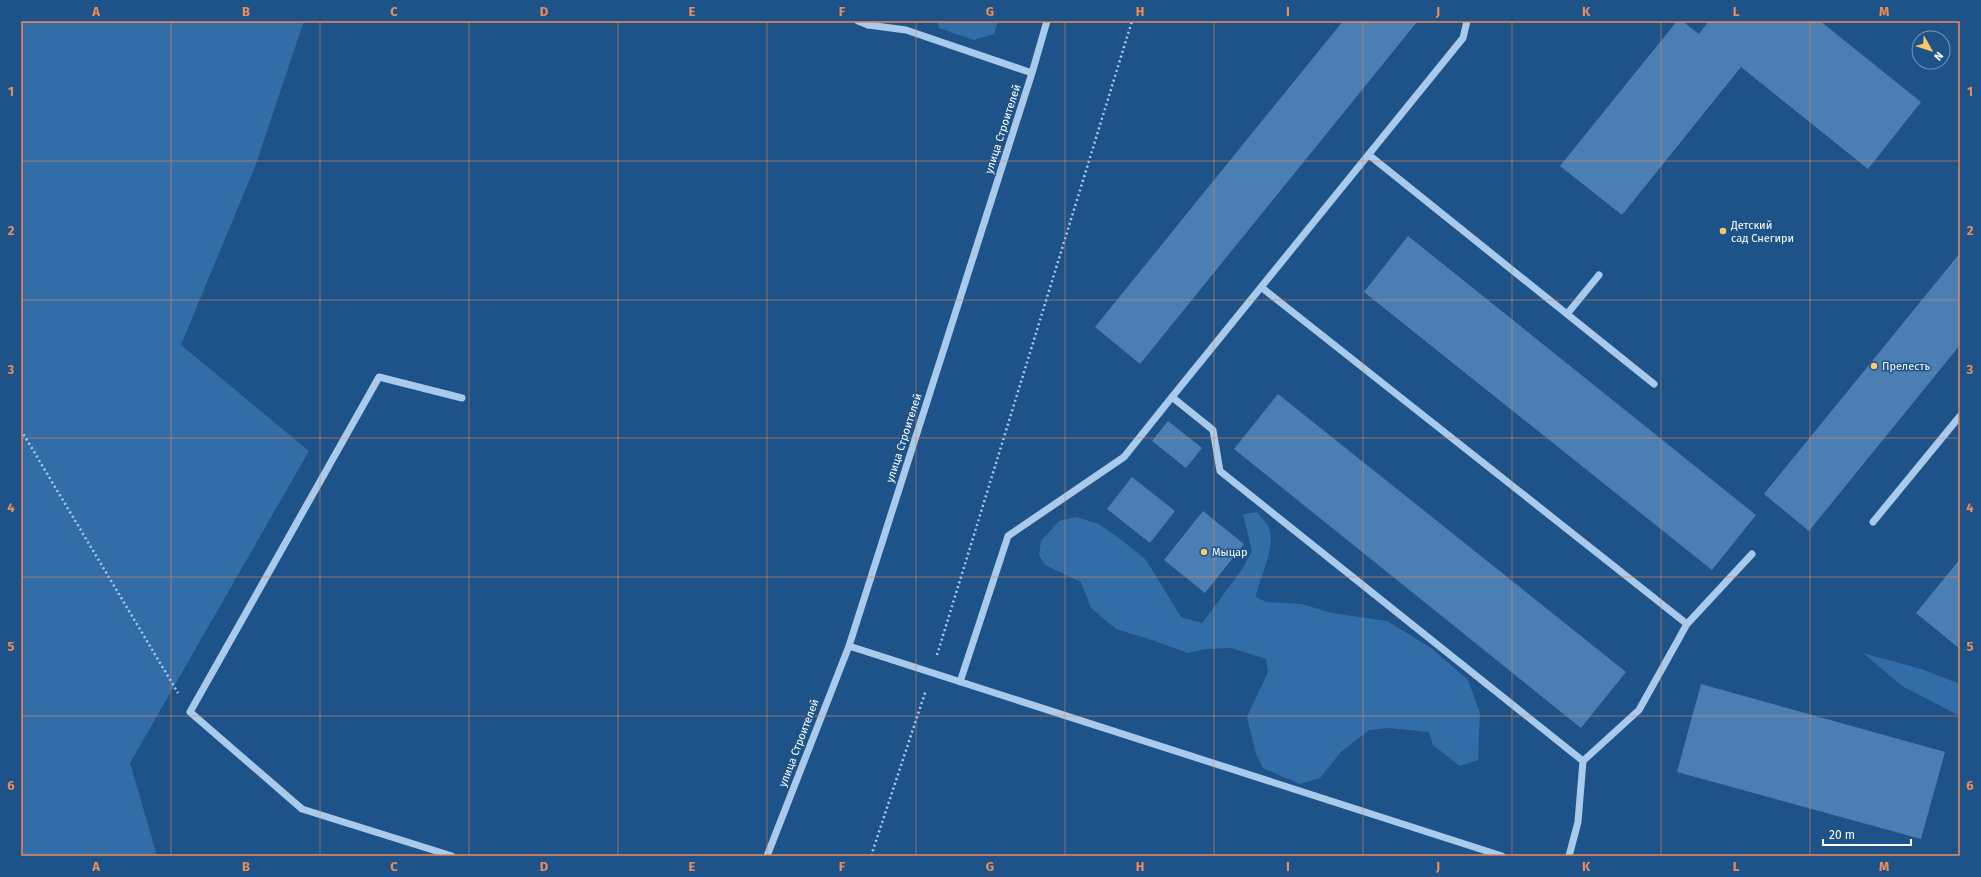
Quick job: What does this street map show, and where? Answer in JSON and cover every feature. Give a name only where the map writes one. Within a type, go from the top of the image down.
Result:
[{"type":"street","points":[[858,21],[868,25],[906,30],[1032,73]]},
{"type":"street","name":"улица Строителей","points":[[767,856],[848,646],[1032,73],[1047,21]]},
{"type":"street","points":[[960,682],[1008,536],[1124,457],[1463,38],[1467,21]]},
{"type":"street","points":[[1369,155],[1654,384]]},
{"type":"street","points":[[1567,314],[1599,275]]},
{"type":"street","points":[[1261,287],[1687,624]]},
{"type":"street","points":[[452,856],[302,809],[190,712],[379,377],[462,398]]},
{"type":"street","points":[[1172,397],[1213,430],[1220,470],[1583,761]]},
{"type":"street","points":[[1874,522],[1960,416]]},
{"type":"street","points":[[1569,856],[1578,822],[1583,761],[1639,710],[1687,624],[1752,554]]},
{"type":"street","points":[[848,646],[1502,856]]},
{"type":"path","points":[[871,856],[932,673],[1132,21]]},
{"type":"path","points":[[21,430],[190,712]]},
{"type":"shaded area","points":[[21,21],[304,21],[256,164],[181,345],[309,451],[130,763],[157,856],[21,856]]},
{"type":"shaded area","points":[[937,21],[998,21],[994,34],[974,40],[939,28]]},
{"type":"shaded area","points":[[1257,512],[1267,524],[1271,541],[1270,550],[1256,597],[1266,602],[1302,604],[1331,613],[1387,621],[1431,648],[1468,680],[1480,713],[1478,760],[1460,766],[1433,745],[1429,732],[1389,728],[1369,730],[1341,752],[1320,778],[1300,784],[1263,768],[1256,754],[1247,717],[1268,672],[1266,659],[1231,648],[1206,649],[1188,653],[1116,629],[1091,608],[1081,582],[1045,565],[1039,555],[1041,541],[1059,521],[1076,517],[1099,524],[1146,560],[1181,617],[1202,623],[1241,571],[1252,551],[1243,514]]},
{"type":"shaded area","points":[[1863,653],[1921,669],[1960,684],[1960,716],[1902,686]]},
{"type":"building","points":[[1343,21],[1417,22],[1140,364],[1095,327]]},
{"type":"building","points":[[1677,21],[1682,21],[1699,34],[1709,21],[1820,21],[1921,102],[1868,169],[1741,67],[1622,215],[1560,166]]},
{"type":"building","points":[[1408,236],[1756,515],[1712,570],[1364,292]]},
{"type":"building","points":[[1960,253],[1960,345],[1809,531],[1764,494]]},
{"type":"building","points":[[1278,394],[1626,672],[1581,728],[1234,449]]},
{"type":"building","points":[[1168,421],[1202,448],[1186,468],[1152,441]]},
{"type":"building","points":[[1132,477],[1175,511],[1150,543],[1107,509]]},
{"type":"building","name":"Мыцар","points":[[1203,511],[1244,544],[1205,593],[1164,560]]},
{"type":"building","points":[[1960,559],[1960,649],[1916,613]]},
{"type":"building","points":[[1701,684],[1945,752],[1921,839],[1677,772]]},
{"type":"place","name":"Детский сад Снегири","points":[[1723,231]]},
{"type":"place","name":"Прелесть","points":[[1874,366]]},
{"type":"place","name":"Мыцар","points":[[1204,552]]}]
